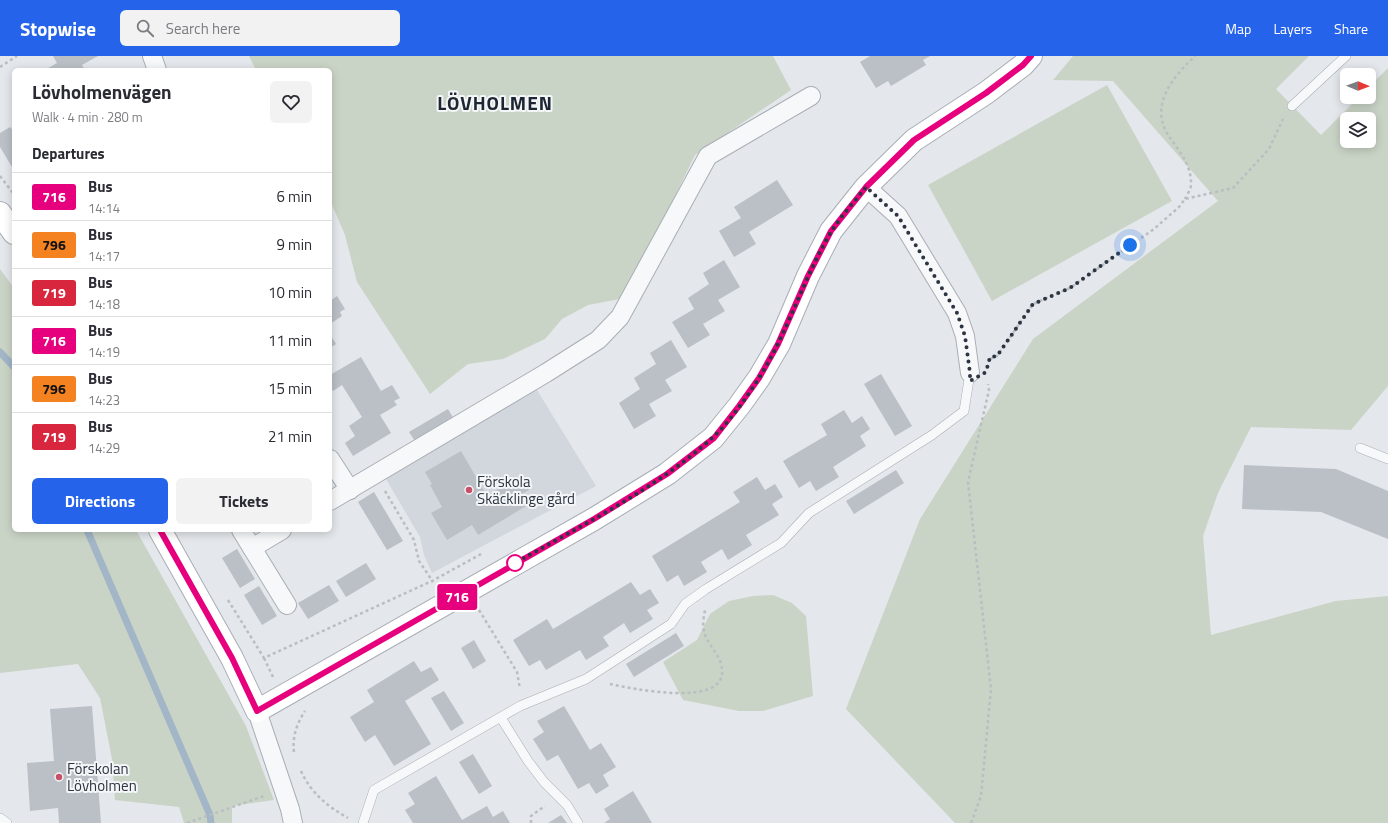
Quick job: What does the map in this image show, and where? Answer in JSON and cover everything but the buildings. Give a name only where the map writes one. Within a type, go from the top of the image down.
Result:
[{"type":"street","points":[[152,56],[156,68]]},
{"type":"street","points":[[257,711],[594,519],[667,474],[714,438],[759,378],[778,344],[808,276],[831,231],[866,187],[914,140],[986,93],[1023,65],[1031,56]]},
{"type":"street","points":[[332,500],[535,380],[598,340],[620,317],[708,156],[811,96]]},
{"type":"street","points":[[866,187],[898,216],[957,313],[965,336],[975,375]]},
{"type":"street","points":[[0,213],[12,230]]},
{"type":"street","points":[[332,462],[350,490]]},
{"type":"street","points":[[161,532],[232,658],[257,711],[284,789],[293,823]]},
{"type":"street","points":[[242,532],[287,605]]},
{"type":"street","points":[[252,548],[279,532]]},
{"type":"lane","points":[[1292,106],[1346,56]]},
{"type":"lane","points":[[363,823],[374,790],[520,706],[586,679],[671,624],[685,604],[706,589],[781,543],[809,513],[932,435],[964,411],[975,375]]},
{"type":"lane","points":[[1360,448],[1388,459]]},
{"type":"lane","points":[[501,718],[528,761],[559,797],[568,805],[578,823]]},
{"type":"lane","points":[[0,818],[7,823]]},
{"type":"path","points":[[0,67],[17,56]]},
{"type":"path","points":[[971,823],[981,796],[991,689],[968,482],[989,390],[975,375],[990,357],[997,356],[1033,304],[1070,288],[1154,228],[1180,207],[1191,186],[1188,165],[1182,153],[1167,132],[1162,118],[1161,109],[1163,97],[1179,71],[1195,56]]},
{"type":"path","points":[[1185,199],[1234,188],[1269,148],[1284,117],[1292,106]]},
{"type":"path","points":[[0,176],[12,192]]},
{"type":"path","points":[[225,595],[264,658],[432,581],[487,552]]},
{"type":"path","points":[[586,679],[649,692],[692,693],[713,687],[718,683],[723,672],[720,662],[709,644],[703,630],[706,589]]},
{"type":"path","points":[[295,758],[294,746],[298,721]]},
{"type":"path","points":[[301,770],[306,782],[316,795],[331,808],[350,819]]},
{"type":"path","points":[[187,823],[284,789]]},
{"type":"path","points":[[531,823],[531,816],[559,797]]},
{"type":"shaded area","points":[[537,390],[596,486],[432,573],[424,555],[420,537],[386,479]]},
{"type":"green space","points":[[249,56],[773,56],[791,90],[695,155],[625,298],[588,305],[562,319],[545,339],[503,359],[468,364],[430,394],[357,282],[345,235],[332,205],[332,68],[255,68]]},
{"type":"green space","points":[[1073,56],[1309,56],[1276,89],[1321,135],[1340,116],[1340,148],[1376,148],[1376,112],[1344,112],[1352,104],[1376,104],[1376,80],[1388,68],[1388,386],[1351,430],[1251,427],[1218,493],[1203,536],[1211,635],[1336,601],[1388,596],[1388,823],[955,823],[846,709],[920,519],[1033,339],[1218,201],[1113,81],[1053,80]]},
{"type":"green space","points":[[1107,85],[1172,201],[992,301],[928,185]]},
{"type":"green space","points":[[0,269],[12,285],[12,532],[137,532],[246,726],[274,800],[232,806],[232,823],[184,823],[179,807],[115,800],[112,759],[100,698],[78,664],[0,673]]},
{"type":"green space","points":[[773,595],[792,603],[806,616],[813,696],[763,711],[739,711],[683,700],[663,662],[697,640],[710,614],[729,601],[753,596]]},
{"type":"waterway","points":[[0,352],[12,365]]},
{"type":"waterway","points":[[88,532],[210,815],[211,823]]},
{"type":"bus line","name":"716","points":[[161,532],[232,658],[257,711],[594,519],[667,474],[714,438],[759,378],[778,344],[808,276],[831,231],[866,187],[914,140],[986,93],[1023,65],[1031,56]]},
{"type":"place","name":"Förskola Skäcklinge gård","points":[[469,490]]},
{"type":"place","name":"Förskolan Lövholmen","points":[[59,777]]},
{"type":"district","name":"LÖVHOLMEN","points":[[495,102]]},
{"type":"route","points":[[515,563],[513,564],[594,519],[667,474],[714,438],[759,378],[778,344],[808,276],[831,231],[866,187],[898,216],[957,313],[965,336],[970,381],[986,372],[990,357],[997,356],[1033,304],[1070,288],[1130,245]]}]
